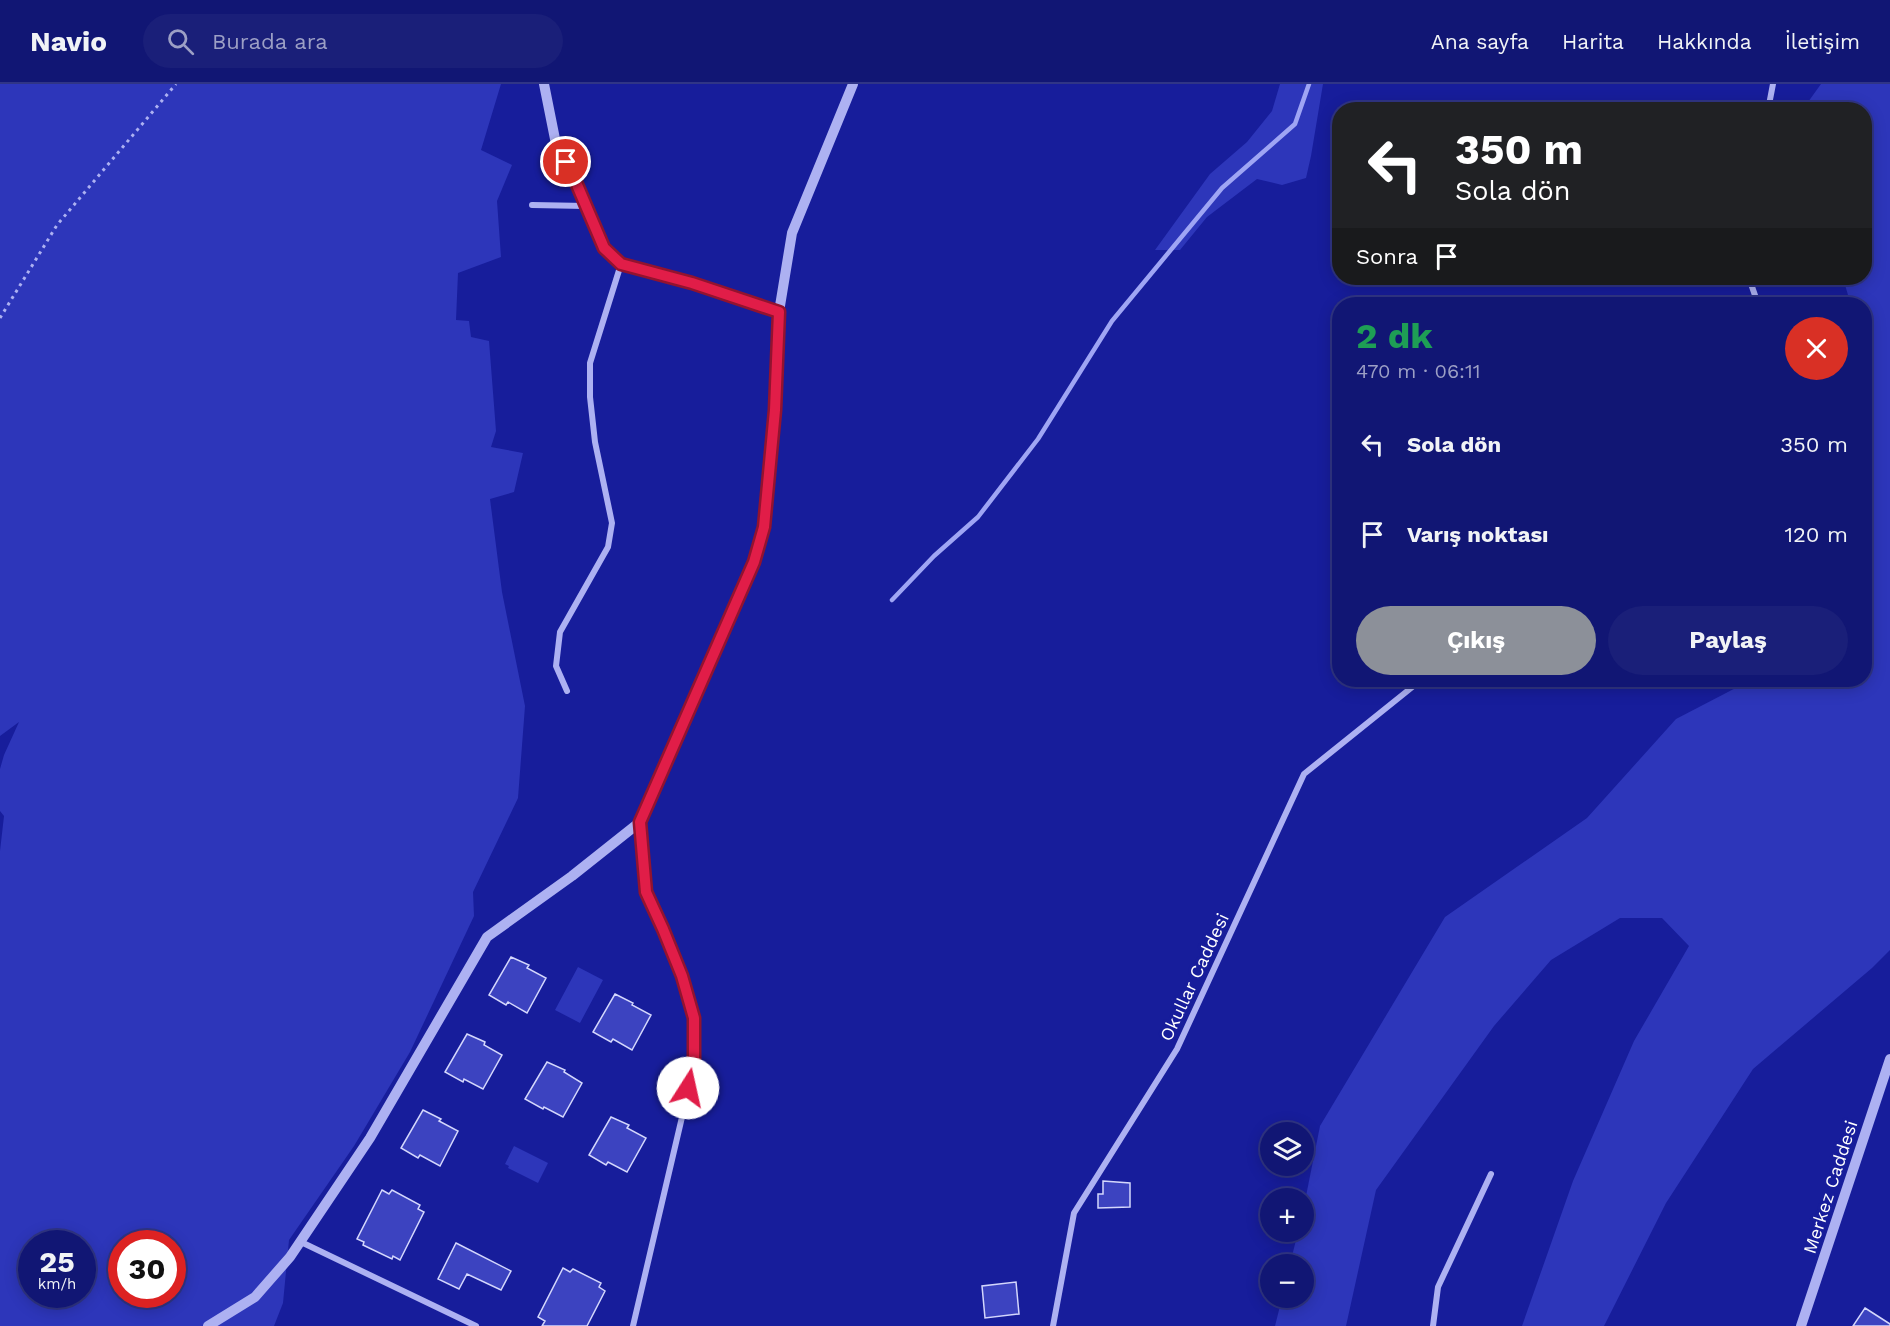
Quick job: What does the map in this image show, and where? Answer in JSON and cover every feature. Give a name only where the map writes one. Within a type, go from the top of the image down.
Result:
[{"type":"street","points":[[544,84],[556,144],[575,180],[604,248],[621,264],[692,283],[779,312]]},
{"type":"street","points":[[208,1326],[255,1297],[301,1242],[370,1138],[487,937],[572,876],[640,822],[754,562],[764,527],[775,410],[779,312],[792,233],[853,84]]},
{"type":"street","points":[[1770,102],[1773,84]]},
{"type":"street","points":[[532,205],[586,206]]},
{"type":"street","points":[[567,691],[556,666],[560,632],[608,547],[612,523],[594,442],[590,363],[621,264]]},
{"type":"street","name":"Okullar Caddesi","points":[[1053,1326],[1074,1213],[1178,1049],[1304,774],[1412,687]]},
{"type":"street","points":[[633,1326],[694,1066],[694,1018],[682,976],[646,892],[640,822]]},
{"type":"street","name":"Merkez Caddesi","points":[[1801,1326],[1890,1059]]},
{"type":"street","points":[[1433,1326],[1438,1287],[1491,1174]]},
{"type":"street","points":[[301,1242],[476,1326]]},
{"type":"path","points":[[0,318],[57,225],[176,84]]},
{"type":"shaded area","points":[[0,84],[501,84],[481,150],[512,165],[497,201],[501,257],[458,273],[456,320],[469,321],[471,337],[489,341],[496,431],[491,447],[523,453],[514,492],[490,499],[502,592],[525,706],[518,798],[473,892],[474,916],[410,1052],[354,1146],[289,1240],[283,1303],[274,1326],[0,1326],[0,851],[4,816],[0,811],[0,769],[19,722],[0,736]]},
{"type":"shaded area","points":[[1280,84],[1323,84],[1306,178],[1282,185],[1257,179],[1207,217],[1180,250],[1155,250],[1210,174],[1247,142],[1272,111]]},
{"type":"shaded area","points":[[1821,84],[1890,84],[1890,950],[1753,1069],[1666,1203],[1604,1326],[1522,1326],[1573,1181],[1634,1041],[1689,946],[1662,918],[1620,918],[1551,960],[1494,1026],[1376,1190],[1346,1326],[1275,1326],[1280,1308],[1314,1308],[1314,1254],[1292,1254],[1296,1242],[1314,1242],[1314,1188],[1308,1188],[1310,1176],[1314,1176],[1314,1156],[1320,1126],[1445,917],[1587,818],[1676,719],[1738,687],[1872,687],[1872,297],[1841,297],[1848,295],[1845,285],[1872,285],[1872,102],[1808,102]]},
{"type":"shaded area","points":[[578,967],[603,980],[580,1023],[555,1010]]},
{"type":"shaded area","points":[[514,1146],[548,1163],[538,1183],[508,1168],[509,1166],[505,1164]]},
{"type":"building","points":[[511,957],[529,965],[527,968],[546,978],[527,1013],[508,1002],[506,1005],[489,995]]},
{"type":"building","points":[[615,994],[651,1015],[632,1050],[613,1039],[611,1042],[593,1032]]},
{"type":"building","points":[[467,1034],[485,1042],[484,1045],[502,1055],[483,1089],[445,1072]]},
{"type":"building","points":[[547,1062],[565,1070],[564,1072],[582,1083],[563,1117],[525,1099]]},
{"type":"building","points":[[423,1110],[458,1131],[440,1166],[420,1155],[418,1158],[401,1148]]},
{"type":"building","points":[[611,1117],[629,1125],[627,1128],[646,1138],[627,1172],[608,1162],[606,1165],[589,1155]]},
{"type":"building","points":[[1103,1181],[1130,1183],[1130,1207],[1098,1208],[1098,1194],[1103,1194]]},
{"type":"building","points":[[382,1190],[389,1194],[392,1190],[420,1205],[418,1209],[424,1212],[400,1260],[393,1256],[392,1259],[363,1245],[364,1242],[357,1239]]},
{"type":"building","points":[[456,1243],[511,1271],[501,1290],[467,1274],[459,1289],[438,1279]]},
{"type":"building","points":[[563,1268],[570,1272],[573,1269],[601,1283],[599,1287],[605,1291],[587,1326],[542,1326],[545,1321],[538,1317]]},
{"type":"building","points":[[1016,1282],[1019,1314],[985,1318],[982,1286]]},
{"type":"building","points":[[1865,1308],[1890,1324],[1890,1326],[1853,1326]]},
{"type":"waterway","points":[[892,600],[934,556],[978,517],[1038,439],[1112,321],[1222,188],[1295,124],[1309,84]]},
{"type":"route","points":[[566,162],[604,248],[621,264],[692,283],[779,312],[775,410],[764,527],[754,562],[640,822],[646,892],[682,976],[694,1018],[694,1066],[688,1088]]}]
